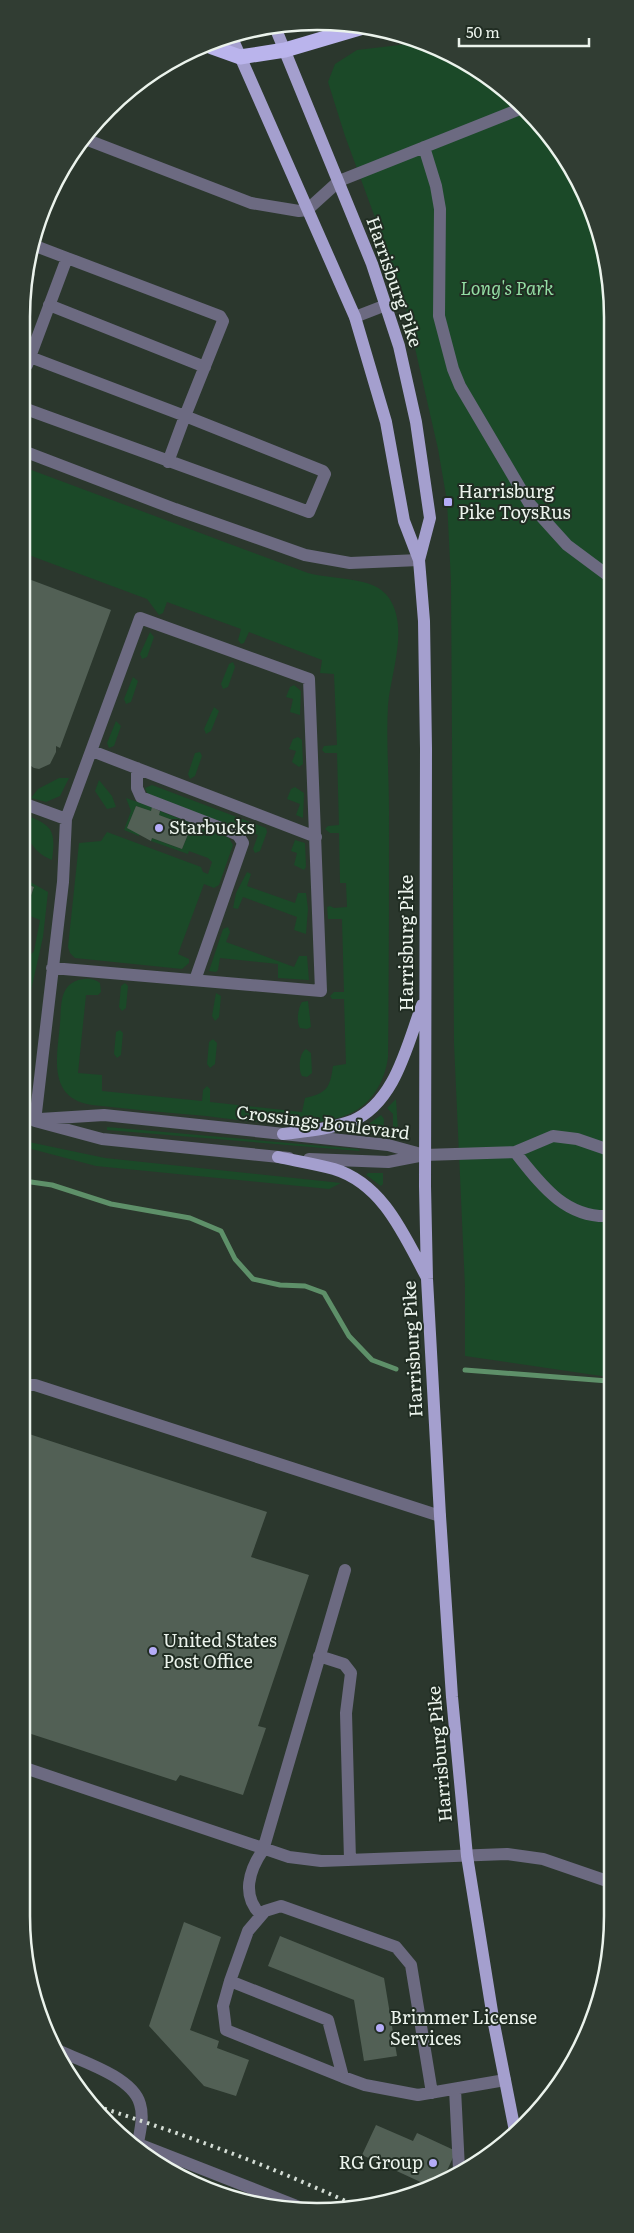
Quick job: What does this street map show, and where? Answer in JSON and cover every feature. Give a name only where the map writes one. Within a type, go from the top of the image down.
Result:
[{"type":"highway","points":[[216,48],[240,57],[285,50],[347,32]]},
{"type":"main road","name":"Harrisburg Pike","points":[[277,33],[339,182],[386,305],[408,383],[424,471],[430,518],[419,560]]},
{"type":"main road","name":"Harrisburg Pike","points":[[234,43],[354,317],[386,422],[404,521],[419,560],[424,621],[425,732],[424,1155],[427,1279],[440,1516],[452,1697],[467,1856],[492,2014],[514,2125]]},
{"type":"main road","points":[[283,1134],[327,1128],[353,1120],[379,1102],[394,1076],[425,998]]},
{"type":"main road","points":[[278,1157],[336,1170],[358,1181],[377,1196],[398,1224],[427,1279]]},
{"type":"street","points":[[91,140],[251,203],[290,211],[307,210],[339,182],[516,110]]},
{"type":"street","points":[[424,147],[439,203],[438,316],[447,352],[460,386],[529,503],[567,545],[604,573]]},
{"type":"street","points":[[39,247],[220,316],[223,321],[168,462]]},
{"type":"street","points":[[30,356],[66,258]]},
{"type":"street","points":[[49,305],[205,367]]},
{"type":"street","points":[[354,317],[386,305]]},
{"type":"street","points":[[30,362],[185,416],[323,471],[325,474],[309,512],[30,411]]},
{"type":"street","points":[[30,454],[176,509],[314,558],[350,563],[419,560]]},
{"type":"street","points":[[30,1114],[63,882],[66,819],[140,618],[310,679],[321,991],[52,968]]},
{"type":"street","points":[[92,751],[316,837]]},
{"type":"street","points":[[137,768],[137,788],[141,797],[238,835],[244,846],[195,980]]},
{"type":"street","points":[[30,806],[66,819]]},
{"type":"street","name":"Crossings Boulevard","points":[[30,1121],[104,1115],[388,1145],[424,1155]]},
{"type":"street","name":"Crossings Boulevard","points":[[30,1121],[102,1139],[278,1157],[388,1162],[424,1155]]},
{"type":"street","points":[[424,1155],[515,1152],[553,1136],[577,1139],[604,1148]]},
{"type":"street","points":[[515,1152],[548,1192],[557,1200],[582,1213],[604,1216]]},
{"type":"street","points":[[30,1385],[35,1385],[440,1516]]},
{"type":"street","points":[[261,1915],[254,1908],[248,1883],[252,1866],[263,1850],[345,1570]]},
{"type":"street","points":[[319,1656],[344,1664],[351,1673],[346,1713],[350,1860]]},
{"type":"street","points":[[30,1770],[263,1850],[304,1860],[524,1856],[562,1865],[604,1880]]},
{"type":"street","points":[[432,2093],[410,1965],[396,1947],[281,1906],[265,1911],[248,1931],[230,1981],[223,2006],[226,2030],[365,2085],[418,2095],[432,2093],[456,2089],[505,2080]]},
{"type":"street","points":[[230,1981],[328,2020],[343,2077]]},
{"type":"street","points":[[65,2054],[125,2082],[140,2103],[142,2121],[138,2140]]},
{"type":"street","points":[[456,2089],[459,2166]]},
{"type":"street","points":[[145,2146],[285,2201]]},
{"type":"green space","name":"Long's Park","points":[[406,44],[427,52],[461,68],[476,78],[492,89],[520,114],[545,142],[574,190],[589,225],[602,280],[604,317],[604,1376],[465,1356],[465,1287],[454,1043],[451,582],[447,501],[438,449],[402,291],[345,136],[328,82],[335,64],[357,50]]},
{"type":"green space","points":[[30,469],[308,573],[364,582],[383,591],[395,610],[398,623],[397,650],[387,718],[389,811],[388,1057],[384,1075],[376,1091],[357,1110],[349,1114],[333,1119],[297,1123],[240,1120],[92,1105],[78,1101],[68,1094],[61,1085],[58,1074],[57,1049],[61,1006],[66,989],[72,983],[82,979],[91,979],[100,983],[101,992],[98,995],[86,995],[78,1073],[102,1075],[102,1091],[202,1101],[203,1090],[207,1086],[210,1089],[210,1102],[302,1112],[305,1098],[326,1089],[333,1066],[346,1064],[344,999],[332,999],[330,996],[334,992],[344,992],[342,919],[328,919],[327,907],[347,907],[346,883],[340,883],[339,833],[330,833],[325,829],[328,826],[339,825],[337,753],[325,753],[322,750],[324,746],[337,745],[334,674],[320,673],[322,660],[249,632],[244,643],[241,644],[238,640],[241,629],[167,602],[163,613],[159,615],[147,599],[30,555]]},
{"type":"green space","points":[[150,632],[154,637],[147,657],[142,659],[140,654]]},
{"type":"green space","points":[[233,662],[235,667],[228,687],[223,689],[221,684],[229,664]]},
{"type":"green space","points":[[133,677],[138,681],[131,702],[126,704],[124,699]]},
{"type":"green space","points":[[294,685],[301,691],[300,715],[290,712],[293,699],[286,697],[290,687]]},
{"type":"green space","points":[[214,707],[219,711],[211,731],[206,734],[204,729]]},
{"type":"green space","points":[[116,721],[121,726],[114,746],[109,748],[107,743]]},
{"type":"green space","points":[[298,737],[302,740],[303,764],[299,767],[292,762],[296,751],[289,749],[293,739]]},
{"type":"green space","points":[[200,752],[202,756],[195,776],[190,779],[188,774],[195,753]]},
{"type":"green space","points":[[59,778],[69,778],[60,796],[46,802],[31,798],[38,789]]},
{"type":"green space","points":[[99,780],[112,796],[116,807],[107,809],[95,791]]},
{"type":"green space","points":[[152,785],[266,828],[267,832],[260,851],[255,853],[253,849],[258,835],[148,795],[145,788]]},
{"type":"green space","points":[[295,787],[304,793],[303,818],[296,815],[300,804],[287,799],[291,789]]},
{"type":"green space","points":[[126,798],[152,807],[151,811],[136,806],[127,828],[140,833],[139,836],[124,830],[131,811]]},
{"type":"green space","points":[[160,811],[229,838],[233,845],[219,885],[214,888],[204,884],[178,954],[189,959],[189,963],[182,969],[75,958],[70,953],[68,947],[79,843],[101,841],[107,832],[201,867],[203,872],[208,874],[212,862],[208,858],[189,851],[188,854],[151,841],[152,838],[182,849],[191,827],[159,815]]},
{"type":"green space","points":[[30,817],[42,822],[50,830],[53,836],[52,860],[34,848],[31,842]]},
{"type":"green space","points":[[295,840],[305,843],[306,867],[304,870],[294,865],[297,853],[291,851]]},
{"type":"green space","points":[[247,872],[251,874],[247,886],[295,903],[298,893],[306,893],[308,909],[306,934],[294,930],[297,917],[243,897],[238,909],[233,908],[236,893]]},
{"type":"green space","points":[[30,882],[48,892],[43,937],[30,995],[30,956],[34,951],[40,920],[30,916],[30,899],[34,887],[30,886]]},
{"type":"green space","points":[[228,927],[230,932],[226,942],[294,967],[299,956],[307,956],[309,980],[278,978],[278,964],[220,958],[218,970],[216,972],[209,971],[223,929]]},
{"type":"green space","points":[[125,983],[128,986],[126,1008],[122,1011],[119,1007],[121,986]]},
{"type":"green space","points":[[216,993],[221,996],[219,1017],[215,1021],[212,1016]]},
{"type":"green space","points":[[308,1001],[311,1027],[307,1029],[300,1028],[298,1019],[299,1008],[302,1002]]},
{"type":"green space","points":[[120,1030],[123,1033],[121,1055],[117,1058],[114,1054],[116,1032]]},
{"type":"green space","points":[[213,1039],[217,1043],[215,1064],[210,1068],[207,1064],[209,1042]]},
{"type":"green space","points":[[306,1049],[311,1053],[312,1073],[307,1077],[302,1076],[300,1066],[302,1054]]},
{"type":"green space","points":[[396,1099],[398,1131],[393,1134],[393,1114],[387,1108]]},
{"type":"green space","points":[[381,1115],[384,1119],[383,1134],[356,1133]]},
{"type":"green space","points":[[107,1127],[358,1149],[360,1151],[107,1130]]},
{"type":"green space","points":[[30,1142],[105,1158],[341,1183],[329,1189],[96,1166],[30,1149]]},
{"type":"green space","points":[[368,1173],[383,1173],[383,1184],[381,1186],[366,1175]]},
{"type":"building","points":[[30,580],[111,610],[60,748],[56,746],[56,752],[50,764],[39,769],[30,765]]},
{"type":"building","name":"Starbucks","points":[[136,806],[151,811],[152,807],[160,811],[159,815],[191,827],[182,849],[152,838],[151,841],[127,828]]},
{"type":"building","points":[[30,886],[34,887],[30,898]]},
{"type":"building","name":"United States Post Office","points":[[30,1434],[267,1512],[251,1557],[309,1575],[258,1726],[266,1728],[243,1795],[180,1775],[176,1781],[30,1734]]},
{"type":"building","points":[[184,1922],[221,1937],[190,2030],[219,2041],[217,2048],[249,2060],[236,2096],[204,2086],[149,2026]]},
{"type":"building","points":[[280,1936],[384,1978],[397,2056],[364,2061],[354,2000],[268,1966]]},
{"type":"building","points":[[376,2125],[413,2141],[417,2133],[456,2151],[446,2172],[422,2183],[362,2155]]},
{"type":"waterway","points":[[30,1182],[52,1185],[111,1204],[190,1218],[221,1231],[235,1259],[253,1279],[280,1285],[305,1286],[324,1293],[349,1336],[372,1360],[396,1369]]},
{"type":"waterway","points":[[465,1370],[604,1381]]},
{"type":"railway","points":[[104,2109],[224,2150],[290,2176],[346,2201]]},
{"type":"place","name":"Harrisburg Pike ToysRus","points":[[448,502]]},
{"type":"place","name":"Starbucks","points":[[159,828]]},
{"type":"place","name":"United States Post Office","points":[[153,1651]]},
{"type":"place","name":"Brimmer License Services","points":[[380,2028]]},
{"type":"place","name":"RG Group","points":[[433,2163]]}]
